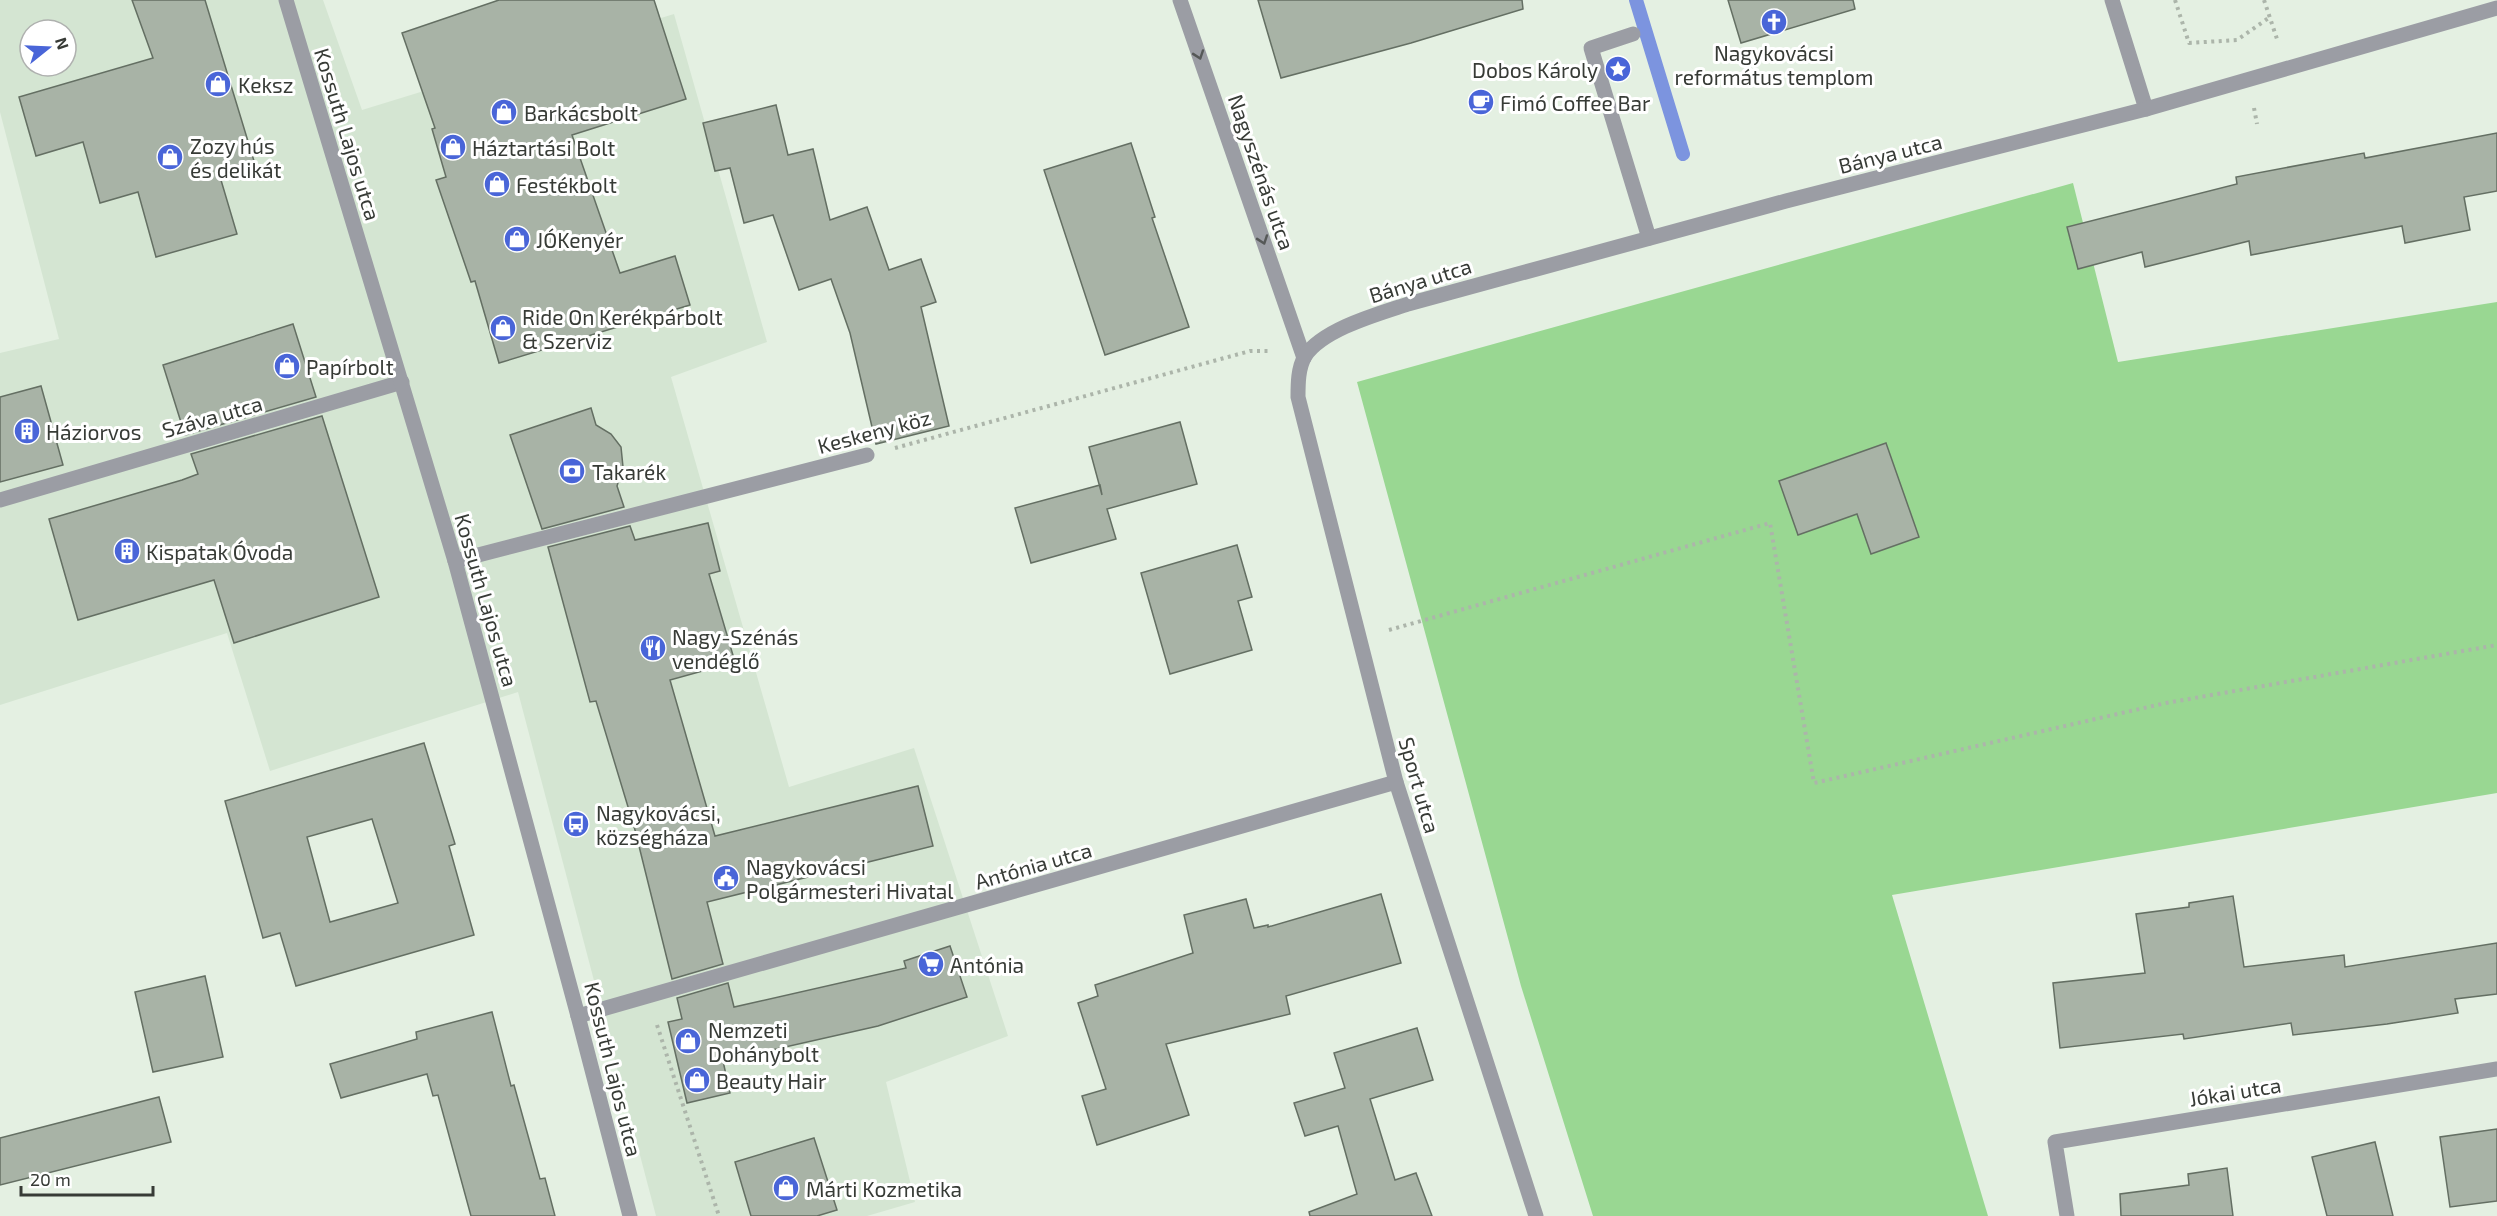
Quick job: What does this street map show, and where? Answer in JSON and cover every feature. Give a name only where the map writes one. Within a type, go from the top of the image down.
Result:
[{"type":"street","name":"Kossuth Lajos utca","points":[[286,0],[455,561],[630,1216]]},
{"type":"street","name":"Nagyszénás utca","points":[[1180,0],[1304,358]]},
{"type":"street","points":[[2112,0],[2146,109]]},
{"type":"street","name":"Bánya utca","points":[[1304,358],[1323,340],[1376,315],[1649,238],[2146,109],[2497,8]]},
{"type":"street","points":[[1633,34],[1591,48],[1649,238]]},
{"type":"street","name":"Sport utca","points":[[1304,358],[1299,374],[1298,397],[1396,782],[1536,1216]]},
{"type":"street","name":"Száva utca","points":[[0,500],[402,382]]},
{"type":"street","name":"Keskeny köz","points":[[455,561],[867,455]]},
{"type":"street","name":"Antónia utca","points":[[578,1016],[1396,782]]},
{"type":"street","name":"Jókai utca","points":[[2067,1216],[2055,1142],[2497,1069]]},
{"type":"path","points":[[2175,0],[2189,43],[2237,40],[2270,17]]},
{"type":"path","points":[[2264,0],[2286,69]]},
{"type":"path","name":"Keskeny köz","points":[[867,455],[1250,351],[1283,352],[1304,358]]},
{"type":"path","points":[[1359,638],[1770,523],[1814,783],[2166,703],[2497,645]]},
{"type":"path","points":[[647,996],[719,1216]]},
{"type":"shaded area","points":[[0,0],[323,0],[362,110],[674,14],[767,342],[671,377],[789,787],[914,748],[1008,1036],[886,1082],[915,1202],[867,1216],[656,1216],[518,692],[270,771],[227,633],[0,705],[0,353],[59,339],[0,112]]},
{"type":"green space","points":[[2073,183],[2118,362],[2497,302],[2497,793],[1892,895],[1988,1216],[1593,1216],[1521,986],[1357,382]]},
{"type":"building","points":[[132,0],[205,0],[254,161],[218,170],[237,234],[156,257],[138,192],[100,203],[83,142],[36,156],[19,97],[153,58]]},
{"type":"building","points":[[499,0],[654,0],[686,99],[572,135],[620,273],[675,256],[690,305],[499,363],[475,281],[471,282],[436,180],[446,177],[432,129],[435,128],[402,33]]},
{"type":"building","points":[[1258,0],[1522,0],[1523,9],[1411,43],[1281,78]]},
{"type":"building","name":"Nagykovácsi református templom","points":[[1728,0],[1853,0],[1855,9],[1741,43]]},
{"type":"building","points":[[776,105],[788,155],[813,149],[830,220],[867,207],[889,270],[921,259],[936,302],[921,307],[949,426],[876,444],[850,333],[831,279],[799,290],[773,215],[744,223],[730,168],[715,171],[703,123]]},
{"type":"building","points":[[2497,133],[2497,191],[2464,197],[2470,230],[2405,243],[2402,226],[2251,255],[2249,241],[2145,267],[2142,252],[2078,269],[2067,227],[2237,184],[2236,177],[2364,153],[2365,158]]},
{"type":"building","points":[[1131,143],[1155,217],[1152,218],[1189,327],[1105,355],[1044,170]]},
{"type":"building","points":[[293,324],[316,397],[185,435],[163,365]]},
{"type":"building","name":"Háziorvos","points":[[41,386],[63,465],[0,482],[0,397]]},
{"type":"building","name":"Takarék","points":[[591,408],[596,425],[611,434],[621,447],[623,467],[617,486],[624,507],[542,529],[510,435]]},
{"type":"building","points":[[322,416],[379,597],[234,643],[214,580],[78,620],[49,519],[198,474],[191,454]]},
{"type":"building","points":[[1180,422],[1197,484],[1107,509],[1116,539],[1031,563],[1015,508],[1099,485],[1089,447]]},
{"type":"building","points":[[1886,443],[1919,537],[1871,554],[1857,514],[1798,535],[1779,481]]},
{"type":"building","points":[[708,523],[720,571],[709,574],[735,662],[670,680],[715,836],[918,786],[933,846],[707,902],[723,964],[672,979],[635,830],[596,701],[590,702],[548,547],[630,526],[635,540]]},
{"type":"building","points":[[1237,545],[1252,597],[1238,601],[1252,650],[1170,674],[1141,573]]},
{"type":"building","points":[[424,743],[455,844],[449,846],[474,935],[296,986],[280,933],[263,938],[225,801]],"holes":[[[372,819],[398,903],[330,922],[307,837]]]},
{"type":"building","points":[[1381,894],[1401,963],[1286,996],[1290,1014],[1166,1044],[1189,1115],[1097,1145],[1082,1096],[1106,1089],[1078,1003],[1098,996],[1095,985],[1193,953],[1184,915],[1246,899],[1254,928],[1268,925],[1268,927]]},
{"type":"building","points":[[2233,896],[2244,967],[2344,955],[2345,967],[2497,943],[2497,994],[2455,999],[2458,1013],[2387,1024],[2293,1035],[2291,1023],[2184,1039],[2183,1034],[2060,1048],[2053,983],[2145,973],[2136,914],[2189,907],[2189,903]]},
{"type":"building","points":[[950,946],[967,997],[878,1026],[723,1061],[730,1093],[687,1103],[668,1022],[682,1019],[677,998],[728,983],[734,1007],[906,968],[904,961]]},
{"type":"building","points":[[205,976],[223,1057],[153,1072],[135,992]]},
{"type":"building","points":[[492,1012],[511,1086],[514,1085],[540,1179],[545,1178],[555,1216],[471,1216],[438,1095],[433,1096],[427,1074],[341,1098],[330,1064],[417,1039],[416,1032]]},
{"type":"building","points":[[1417,1028],[1433,1080],[1370,1099],[1395,1180],[1416,1173],[1432,1216],[1310,1216],[1309,1212],[1357,1194],[1338,1126],[1305,1136],[1294,1103],[1345,1088],[1334,1053]]},
{"type":"building","points":[[159,1097],[171,1142],[0,1185],[0,1138]]},
{"type":"building","points":[[2497,1129],[2497,1201],[2450,1207],[2440,1137]]},
{"type":"building","name":"Márti Kozmetika","points":[[814,1138],[837,1210],[817,1216],[751,1216],[735,1162]]},
{"type":"building","points":[[2375,1142],[2393,1216],[2327,1216],[2312,1157]]},
{"type":"building","points":[[2227,1168],[2233,1216],[2121,1216],[2120,1194],[2189,1185],[2188,1174]]},
{"type":"waterway","points":[[1636,0],[1683,154]]},
{"type":"place","name":"Nagykovácsi református templom","points":[[1774,22]]},
{"type":"place","name":"Dobos Károly","points":[[1618,69]]},
{"type":"place","name":"Keksz","points":[[218,84]]},
{"type":"place","name":"Fimó Coffee Bar","points":[[1481,102]]},
{"type":"place","name":"Barkácsbolt","points":[[504,112]]},
{"type":"place","name":"Háztartási Bolt","points":[[453,147]]},
{"type":"place","name":"Zozy hús és delikát","points":[[170,157]]},
{"type":"place","name":"Festékbolt","points":[[497,184]]},
{"type":"place","name":"JÓKenyér","points":[[517,239]]},
{"type":"place","name":"Ride On Kerékpárbolt & Szerviz","points":[[503,328]]},
{"type":"place","name":"Papírbolt","points":[[287,366]]},
{"type":"place","name":"Háziorvos","points":[[27,431]]},
{"type":"place","name":"Takarék","points":[[572,471]]},
{"type":"place","name":"Kispatak Óvoda","points":[[127,551]]},
{"type":"place","name":"Nagy-Szénás vendéglő","points":[[653,648]]},
{"type":"place","name":"Nagykovácsi, községháza","points":[[576,824]]},
{"type":"place","name":"Nagykovácsi Polgármesteri Hivatal","points":[[726,878]]},
{"type":"place","name":"Antónia","points":[[931,964]]},
{"type":"place","name":"Nemzeti Dohánybolt","points":[[688,1041]]},
{"type":"place","name":"Beauty Hair","points":[[697,1080]]},
{"type":"place","name":"Márti Kozmetika","points":[[786,1188]]}]
